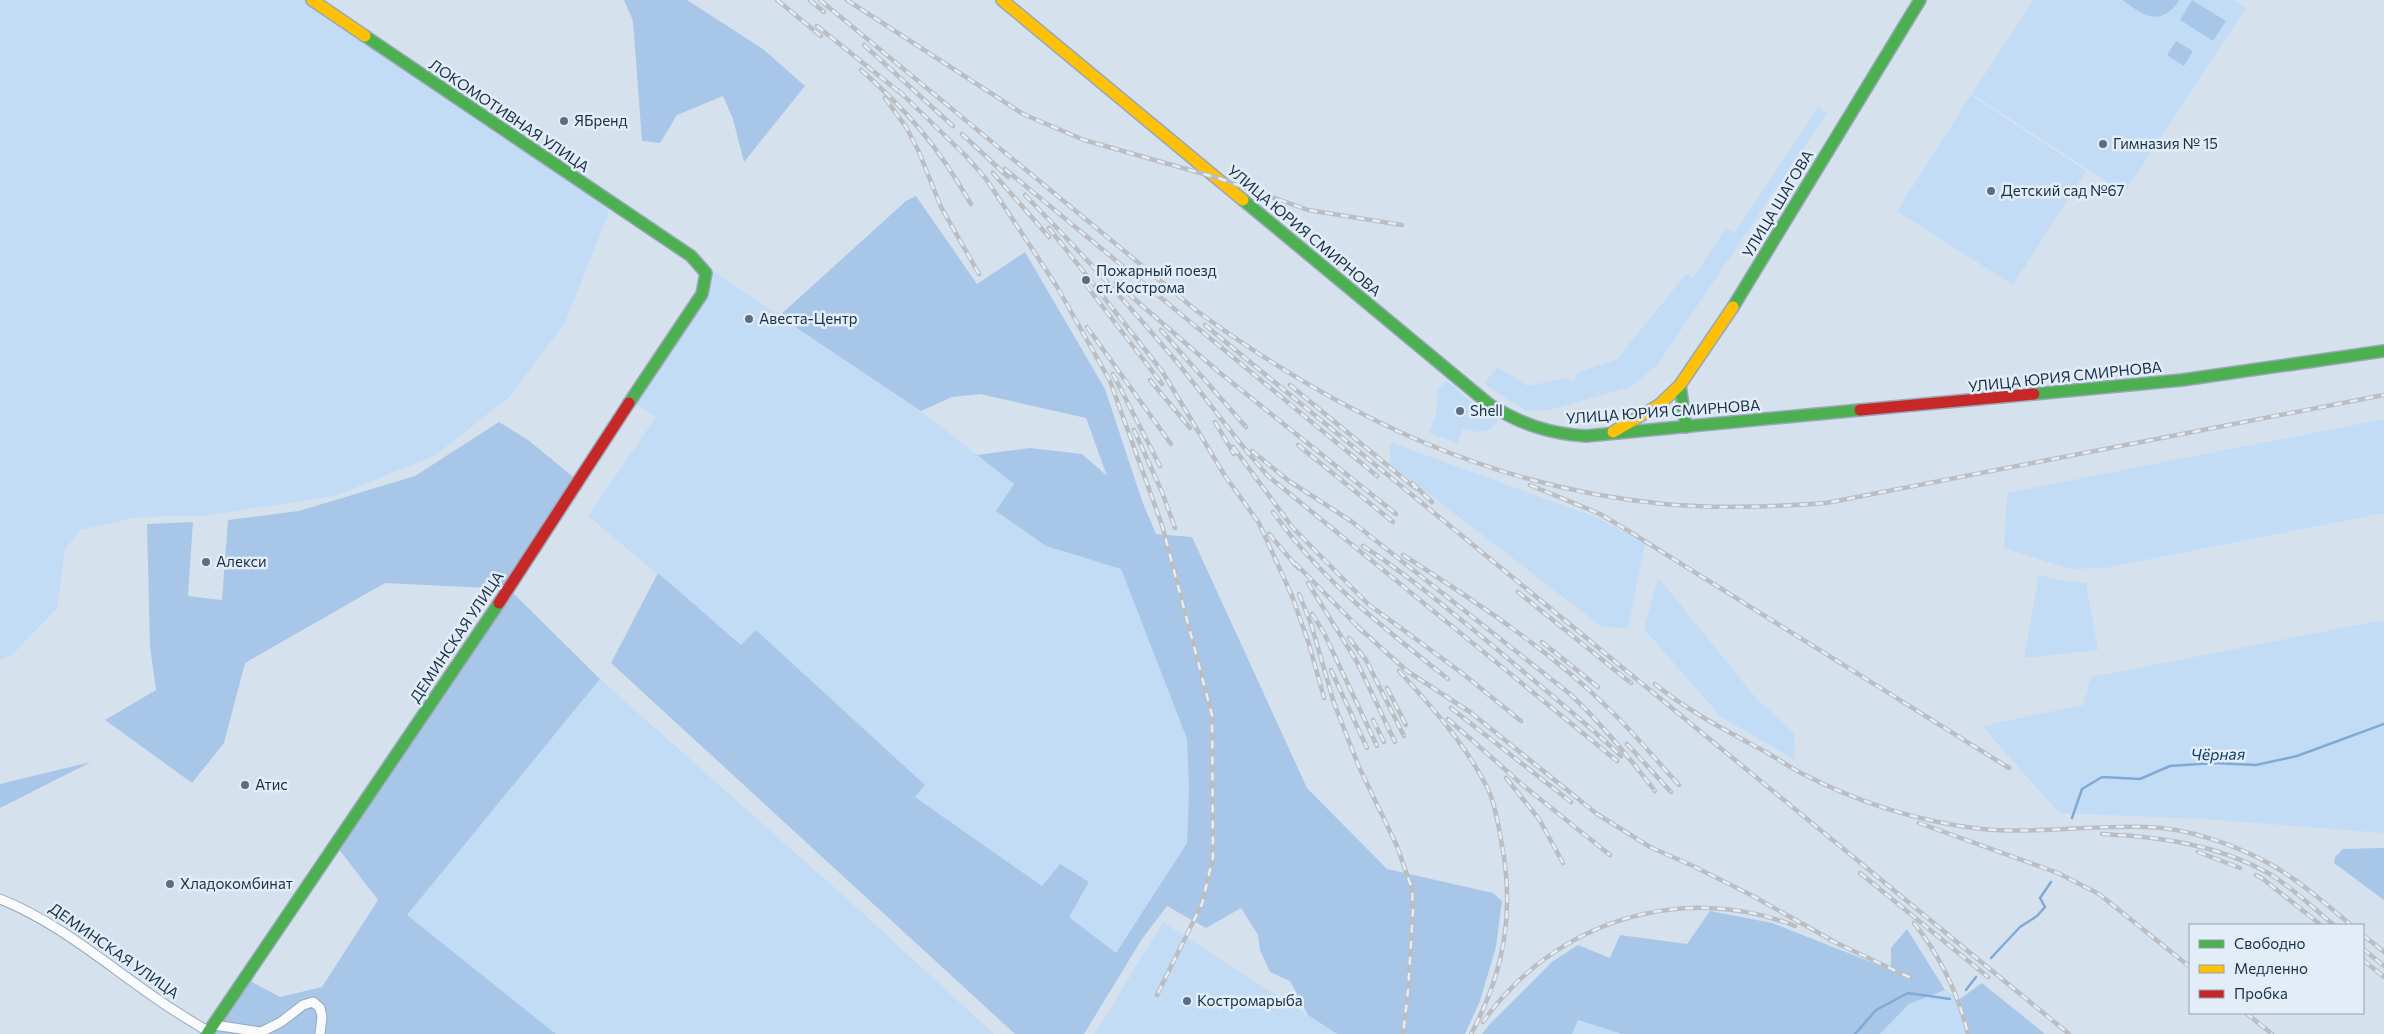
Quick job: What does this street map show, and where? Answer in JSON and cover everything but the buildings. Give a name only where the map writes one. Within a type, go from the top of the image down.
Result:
[{"type":"main road","name":"ЛОКОМОТИВНАЯ УЛИЦА","points":[[312,0],[691,256]]},
{"type":"main road","name":"УЛИЦА ЮРИЯ СМИРНОВА","points":[[1002,0],[1490,405],[1528,427],[1545,432],[1566,436],[1609,434],[2182,380],[2384,351]]},
{"type":"main road","name":"УЛИЦА ШАГОВА","points":[[1609,434],[1659,405],[1680,385],[1738,300],[1920,0]]},
{"type":"main road","name":"ДЕМИНСКАЯ УЛИЦА","points":[[210,1030],[509,589],[578,480],[702,294],[706,273],[691,256]]},
{"type":"main road","points":[[1680,385],[1686,427]]},
{"type":"street","name":"ДЕМИНСКАЯ УЛИЦА","points":[[0,899],[31,912],[51,924],[157,999],[210,1030]]},
{"type":"street","points":[[210,1030],[261,1032],[281,1022],[302,1005],[312,1002],[320,1008],[322,1017],[320,1034]]},
{"type":"shaded area","points":[[0,0],[305,0],[513,141],[605,207],[609,213],[565,323],[509,397],[436,455],[335,496],[203,516],[138,517],[80,530],[65,550],[57,608],[13,654],[0,660]]},
{"type":"shaded area","points":[[624,0],[687,0],[763,49],[805,86],[744,162],[733,119],[723,96],[677,115],[660,143],[642,141],[633,21]]},
{"type":"shaded area","name":"Гимназия № 15","points":[[2033,0],[2234,0],[2246,8],[2124,193],[1972,94]]},
{"type":"shaded area","points":[[2122,0],[2179,0],[2167,13],[2153,17],[2142,13]]},
{"type":"shaded area","points":[[2192,0],[2226,21],[2213,41],[2180,20]]},
{"type":"shaded area","points":[[2176,41],[2193,51],[2184,66],[2167,55]]},
{"type":"shaded area","name":"Детский сад №67","points":[[1971,95],[2086,171],[2013,285],[1897,211]]},
{"type":"shaded area","points":[[1818,107],[1827,113],[1658,364],[1631,387],[1549,410],[1526,411],[1484,384],[1497,367],[1528,386],[1566,378],[1573,381],[1579,372],[1617,359],[1686,274],[1693,278],[1726,228],[1734,233]]},
{"type":"shaded area","points":[[916,196],[977,284],[1025,252],[1105,389],[1142,501],[1156,534],[1192,537],[1307,788],[1387,869],[1493,893],[1502,901],[1496,947],[1480,1001],[1465,1034],[1337,1034],[1308,1015],[1290,981],[1270,972],[1260,950],[1258,935],[1241,908],[1206,928],[1167,906],[1142,939],[1084,1034],[1015,1034],[611,663],[658,573],[741,645],[756,630],[925,785],[915,797],[1042,886],[1060,864],[1089,882],[1069,917],[1116,953],[1187,843],[1189,787],[1187,739],[1121,569],[1046,546],[996,511],[1014,484],[977,455],[1030,448],[1082,454],[1107,476],[1086,418],[980,394],[952,397],[921,411],[779,316],[906,201]]},
{"type":"shaded area","points":[[691,256],[921,411],[1014,484],[996,511],[1046,546],[1121,569],[1187,739],[1189,787],[1187,843],[1116,953],[1068,917],[1089,883],[1042,886],[915,797],[925,785],[756,630],[742,645],[588,516],[656,417],[631,401],[702,294],[705,273]]},
{"type":"shaded area","name":"Shell","points":[[1446,380],[1463,395],[1499,420],[1489,430],[1478,432],[1463,429],[1457,443],[1429,433],[1436,413],[1438,390]]},
{"type":"shaded area","points":[[2384,419],[2384,513],[2105,568],[2070,569],[2004,548],[2007,493]]},
{"type":"shaded area","points":[[499,422],[528,440],[577,480],[509,589],[600,679],[407,915],[556,1034],[207,1034],[245,978],[280,997],[322,987],[378,900],[335,844],[508,589],[385,583],[245,663],[224,743],[192,783],[105,720],[156,690],[150,647],[147,524],[193,522],[188,596],[222,600],[228,520],[299,511],[415,476]]},
{"type":"shaded area","points":[[1390,442],[1598,518],[1645,543],[1628,628],[1602,627],[1390,464]]},
{"type":"shaded area","points":[[2039,575],[2086,583],[2098,650],[2024,658]]},
{"type":"shaded area","points":[[1658,577],[1756,698],[1794,733],[1795,760],[1720,716],[1644,629]]},
{"type":"shaded area","points":[[2384,620],[2384,833],[2203,819],[2059,813],[1982,726],[2083,705],[2091,677]]},
{"type":"shaded area","points":[[600,679],[854,905],[994,1034],[556,1034],[406,915]]},
{"type":"shaded area","points":[[91,762],[0,808],[0,784]]},
{"type":"shaded area","points":[[2384,848],[2384,900],[2334,863],[2335,857],[2343,849]]},
{"type":"shaded area","points":[[1710,911],[1772,923],[1891,970],[1891,948],[1907,929],[1945,990],[1909,1004],[1880,1034],[1622,1034],[1578,1020],[1572,1034],[1482,1034],[1553,961],[1578,945],[1610,958],[1620,935],[1687,944]]},
{"type":"shaded area","points":[[1163,922],[1337,1034],[1095,1034]]},
{"type":"shaded area","points":[[1982,983],[2045,1034],[1970,1034],[1960,999]]},
{"type":"shaded area","points":[[1945,990],[1960,999],[1970,1034],[1880,1034],[1909,1004]]},
{"type":"shaded area","points":[[1578,1020],[1622,1034],[1572,1034]]},
{"type":"waterway","name":"Чёрная","points":[[2072,818],[2082,789],[2102,777],[2140,779],[2170,766],[2214,763],[2256,765],[2297,756],[2384,724]]},
{"type":"waterway","name":"Чёрная","points":[[1991,958],[2020,927],[2037,916],[2045,907],[2040,898],[2051,882]]},
{"type":"waterway","name":"Чёрная","points":[[1966,990],[1976,977]]},
{"type":"waterway","name":"Чёрная","points":[[1855,1034],[1876,1010],[1908,993],[1950,999]]},
{"type":"railway","points":[[777,0],[821,36]]},
{"type":"railway","points":[[810,0],[824,12]]},
{"type":"railway","points":[[820,0],[1197,311],[1250,348],[1360,413],[1417,440],[1476,463],[1537,481],[1599,495],[1684,506],[1745,507],[1826,503],[2384,395]]},
{"type":"railway","points":[[847,0],[1023,114],[1084,140],[1218,178],[1308,210],[1402,225]]},
{"type":"railway","points":[[817,26],[903,95]]},
{"type":"railway","points":[[864,45],[953,126]]},
{"type":"railway","points":[[861,70],[909,116],[947,165],[971,204]]},
{"type":"railway","points":[[899,91],[966,156],[986,179],[1056,285],[1110,381],[1162,525],[1212,715],[1213,857],[1202,904],[1157,995]]},
{"type":"railway","points":[[885,98],[906,127],[919,152],[941,207],[979,274]]},
{"type":"railway","points":[[962,134],[1008,177]]},
{"type":"railway","points":[[1005,169],[1377,476]]},
{"type":"railway","points":[[993,173],[1049,237]]},
{"type":"railway","points":[[1025,195],[1102,276],[1158,340],[1268,476],[1617,761]]},
{"type":"railway","points":[[1049,228],[1162,371],[1225,476],[1259,523],[1292,596],[1309,644],[1324,698]]},
{"type":"railway","points":[[1116,283],[1220,373],[1396,514]]},
{"type":"railway","points":[[1086,285],[1162,384]]},
{"type":"railway","points":[[1205,325],[2069,1034]]},
{"type":"railway","points":[[1087,327],[1171,444]]},
{"type":"railway","points":[[1161,330],[1246,427]]},
{"type":"railway","points":[[1113,374],[1160,466]]},
{"type":"railway","points":[[1150,380],[1190,428]]},
{"type":"railway","points":[[1290,385],[1415,488]]},
{"type":"railway","points":[[1215,422],[1234,454]]},
{"type":"railway","points":[[1134,430],[1162,492],[1175,528]]},
{"type":"railway","points":[[1298,445],[1393,522]]},
{"type":"railway","points":[[1233,447],[1293,528],[1368,604],[1462,673],[1521,721]]},
{"type":"railway","points":[[1252,451],[1289,481],[1351,521],[1570,694],[1593,717],[1655,791]]},
{"type":"railway","points":[[1412,483],[1432,502]]},
{"type":"railway","points":[[1530,485],[1600,514],[2009,768]]},
{"type":"railway","points":[[1273,512],[1291,536],[1332,581],[1377,622],[1448,679]]},
{"type":"railway","points":[[1269,534],[1298,568]]},
{"type":"railway","points":[[1363,546],[1398,570],[1449,610],[1621,756]]},
{"type":"railway","points":[[1403,555],[1485,609],[1538,647],[1588,689],[1620,720],[1679,785]]},
{"type":"railway","points":[[1295,563],[1362,631]]},
{"type":"railway","points":[[1308,583],[1357,662],[1395,742]]},
{"type":"railway","points":[[1518,592],[1631,683]]},
{"type":"railway","points":[[1299,594],[1313,629]]},
{"type":"railway","points":[[1312,614],[1324,633],[1377,746]]},
{"type":"railway","points":[[1311,624],[1334,703],[1359,767],[1397,846],[1412,889],[1413,911],[1403,1034]]},
{"type":"railway","points":[[1357,626],[1407,671],[1470,712],[1597,814],[1650,847],[1751,895],[1835,942]]},
{"type":"railway","points":[[1349,638],[1366,660],[1404,736]]},
{"type":"railway","points":[[1542,642],[1598,687]]},
{"type":"railway","points":[[1331,670],[1367,748]]},
{"type":"railway","points":[[1399,671],[1436,713],[1469,757],[1488,789],[1497,820],[1505,866],[1507,916],[1504,940],[1492,987],[1471,1034]]},
{"type":"railway","points":[[1655,684],[1694,711],[1801,773],[1867,802],[1912,816],[1982,829],[2023,831],[2146,827],[2195,834],[2227,844],[2272,865],[2323,901],[2350,924]]},
{"type":"railway","points":[[1387,688],[1406,725]]},
{"type":"railway","points":[[1451,708],[1571,802]]},
{"type":"railway","points":[[1448,719],[1525,787],[1610,855]]},
{"type":"railway","points":[[1373,720],[1384,742]]},
{"type":"railway","points":[[1627,744],[1671,792]]},
{"type":"railway","points":[[1506,778],[1539,819],[1563,863]]},
{"type":"railway","points":[[1919,823],[2058,873],[2099,894],[2189,966]]},
{"type":"railway","points":[[2102,834],[2166,840],[2228,855],[2268,873],[2294,891],[2333,924]]},
{"type":"railway","points":[[2198,852],[2240,868]]},
{"type":"railway","points":[[1860,873],[1988,977]]},
{"type":"railway","points":[[2256,875],[2320,924]]},
{"type":"railway","points":[[1483,1022],[1512,987],[1545,958],[1582,936],[1622,920],[1665,910],[1708,908],[1752,913],[1795,926]]},
{"type":"railway","points":[[1914,923],[1932,948],[1947,976],[1959,1004],[1968,1034]]},
{"type":"railway","points":[[2364,936],[2384,952]]},
{"type":"railway","points":[[1830,940],[1911,978]]},
{"type":"railway","points":[[2364,950],[2384,966]]},
{"type":"railway","points":[[2364,961],[2384,977]]},
{"type":"railway","points":[[2247,1014],[2272,1034]]},
{"type":"traffic: fast","points":[[1733,307],[1920,0]]},
{"type":"traffic: fast","points":[[365,36],[691,256],[706,273],[702,294],[629,403]]},
{"type":"traffic: fast","points":[[1243,200],[1490,405],[1513,418],[1536,427],[1560,433],[1586,436],[1860,410]]},
{"type":"traffic: fast","points":[[2034,394],[2182,380],[2384,351]]},
{"type":"traffic: fast","points":[[1680,385],[1686,427]]},
{"type":"traffic: fast","points":[[207,1034],[499,603]]},
{"type":"traffic: slow","points":[[312,0],[365,36]]},
{"type":"traffic: slow","points":[[1002,0],[1243,200]]},
{"type":"traffic: slow","points":[[1613,432],[1659,405],[1680,385],[1733,307]]},
{"type":"traffic: jam","points":[[1860,410],[2034,394]]},
{"type":"traffic: jam","points":[[499,603],[629,403]]},
{"type":"place","name":"ЯБренд","points":[[564,121]]},
{"type":"place","name":"Гимназия № 15","points":[[2103,144]]},
{"type":"place","name":"Детский сад №67","points":[[1991,191]]},
{"type":"place","name":"Пожарный поезд ст. Кострома","points":[[1086,280]]},
{"type":"place","name":"Авеста-Центр","points":[[749,319]]},
{"type":"place","name":"Shell","points":[[1460,411]]},
{"type":"place","name":"Алекси","points":[[206,562]]},
{"type":"place","name":"Атис","points":[[245,785]]},
{"type":"place","name":"Хладокомбинат","points":[[170,884]]},
{"type":"place","name":"Костромарыба","points":[[1187,1001]]}]
